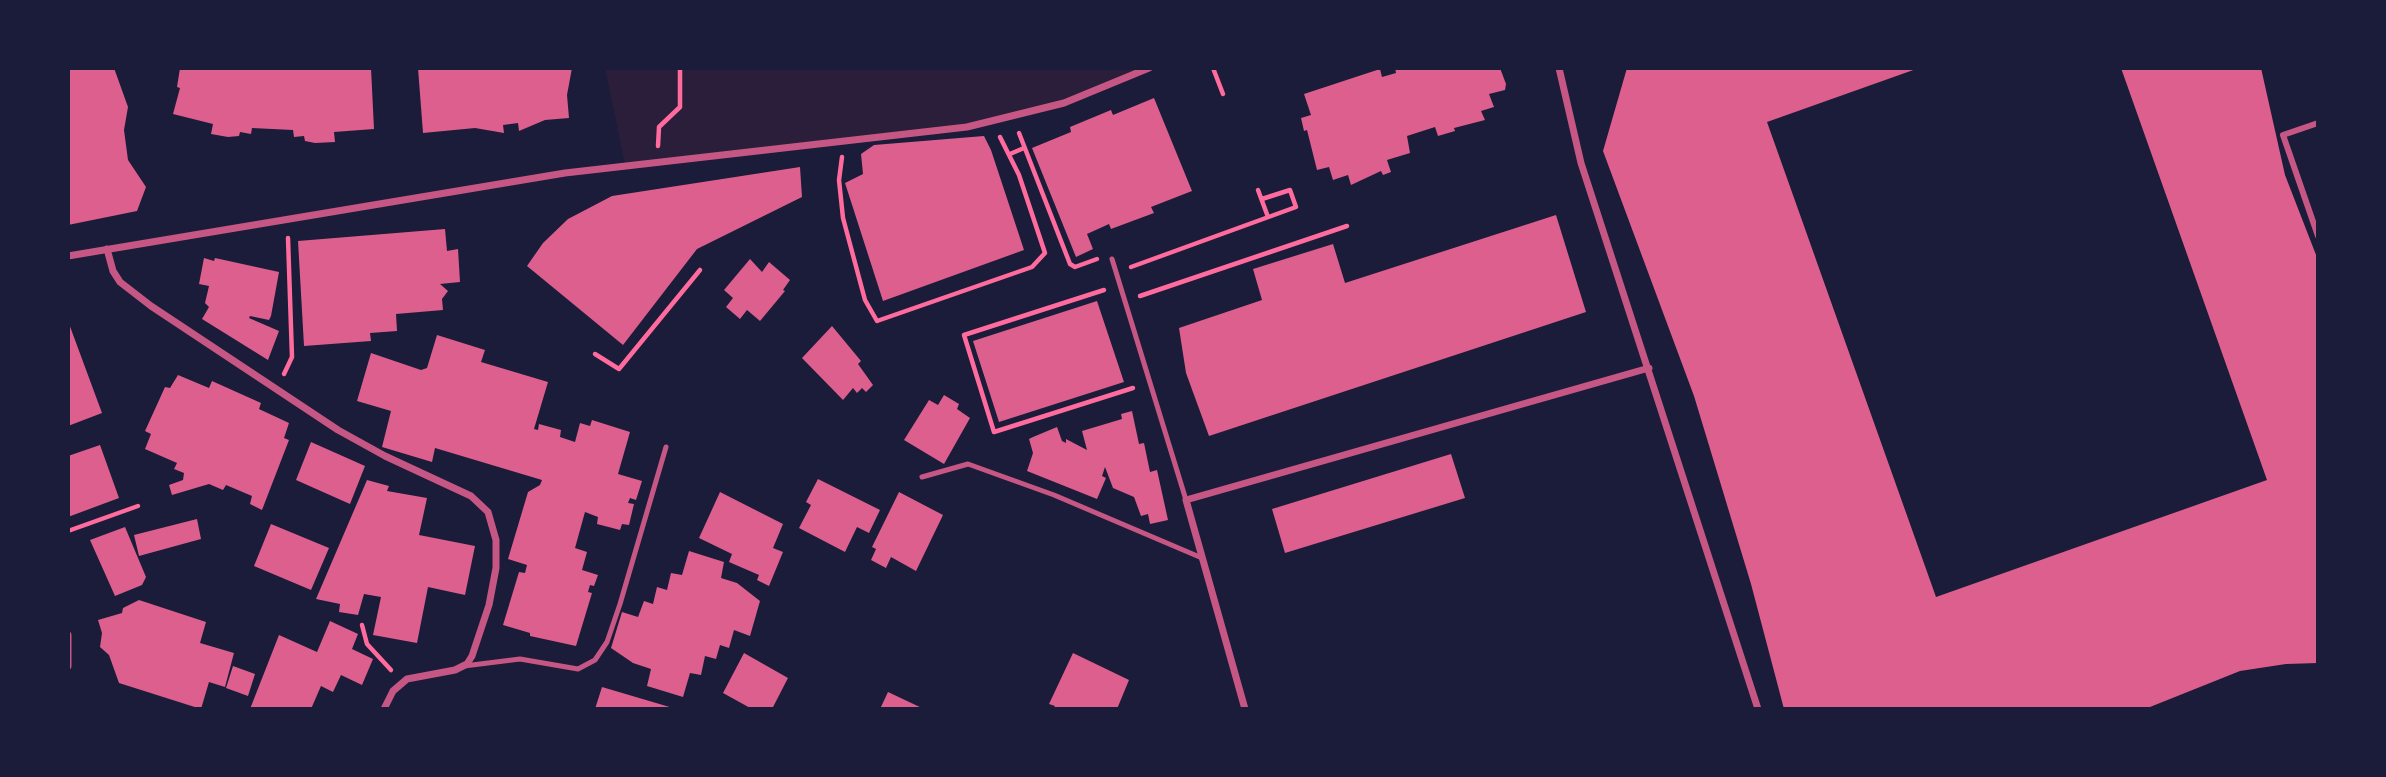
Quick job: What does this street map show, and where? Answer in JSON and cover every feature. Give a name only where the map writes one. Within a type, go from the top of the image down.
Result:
[{"type":"street","points":[[68,256],[427,194],[656,161],[967,127],[1064,103],[1149,68]]},
{"type":"street","points":[[1559,68],[1581,163],[1758,709]]},
{"type":"street","points":[[2318,123],[2283,135],[2318,236]]},
{"type":"street","points":[[107,249],[113,271],[127,289],[198,339],[338,430],[385,456],[471,496],[485,508],[495,534],[496,568],[485,619],[472,656],[464,666],[418,675],[402,682],[384,709]]},
{"type":"street","points":[[1245,709],[1186,500],[1649,368]]},
{"type":"street","points":[[68,635],[68,666]]},
{"type":"lane","points":[[1112,259],[1186,500]]},
{"type":"lane","points":[[464,666],[520,659],[579,669],[595,660],[607,642],[621,604],[666,447]]},
{"type":"lane","points":[[922,477],[968,464],[1054,495],[1202,558]]},
{"type":"path","points":[[656,161],[659,127],[680,107],[680,68]]},
{"type":"path","points":[[1213,68],[1223,94]]},
{"type":"path","points":[[844,141],[839,180],[843,218],[865,300],[877,321],[1032,267],[1045,253],[1010,154],[997,132],[967,127]]},
{"type":"path","points":[[1010,154],[1024,148],[1070,264],[1075,267],[1097,258]]},
{"type":"path","points":[[1258,190],[1268,217]]},
{"type":"path","points":[[1117,272],[1296,208],[1290,190],[1262,199]]},
{"type":"path","points":[[1126,301],[1347,226]]},
{"type":"path","points":[[288,242],[292,357]]},
{"type":"path","points":[[595,354],[619,369],[700,270]]},
{"type":"path","points":[[1121,284],[964,335],[994,432],[1151,383]]},
{"type":"path","points":[[68,531],[138,506]]},
{"type":"path","points":[[362,625],[368,644],[402,682]]},
{"type":"shaded area","points":[[605,68],[1149,68],[1100,90],[967,127],[625,165]]},
{"type":"building","points":[[68,68],[114,68],[128,107],[124,130],[128,160],[146,187],[137,211],[68,225]]},
{"type":"building","points":[[180,68],[371,68],[374,129],[334,132],[335,142],[315,143],[305,141],[304,136],[294,137],[293,130],[252,128],[251,134],[240,132],[239,136],[211,134],[213,124],[173,114],[180,88],[177,87]]},
{"type":"building","points":[[418,68],[572,68],[567,95],[569,118],[545,120],[519,131],[518,123],[503,125],[504,133],[475,128],[423,133]]},
{"type":"building","points":[[1395,68],[1500,68],[1506,84],[1505,90],[1489,94],[1494,107],[1481,111],[1485,120],[1454,128],[1455,131],[1438,136],[1435,127],[1407,136],[1410,153],[1387,160],[1391,172],[1383,175],[1381,171],[1351,185],[1348,175],[1333,180],[1329,167],[1317,170],[1307,130],[1304,131],[1301,118],[1311,115],[1304,94],[1380,69],[1382,77],[1396,73]]},
{"type":"building","points":[[1627,68],[1919,68],[1767,122],[1936,597],[2267,480],[2121,68],[2261,68],[2285,175],[2318,260],[2318,663],[2286,664],[2240,671],[2145,709],[1784,709],[1751,584],[1694,396],[1603,151]]},
{"type":"building","points":[[1154,98],[1192,191],[1151,207],[1154,213],[1111,229],[1109,224],[1087,234],[1093,249],[1076,257],[1032,148],[1071,132],[1070,127],[1111,110],[1113,115]]},
{"type":"building","points":[[984,136],[1024,250],[883,301],[845,183],[863,174],[861,154],[874,145]]},
{"type":"building","points":[[800,167],[802,197],[697,249],[623,345],[527,266],[543,243],[568,219],[612,196]]},
{"type":"building","points":[[1556,215],[1586,312],[1209,436],[1186,373],[1179,328],[1262,300],[1253,269],[1333,244],[1345,283]]},
{"type":"building","points":[[445,229],[447,251],[458,249],[460,282],[440,284],[448,291],[442,299],[443,310],[396,314],[397,331],[370,333],[371,341],[304,346],[298,241]]},
{"type":"building","points":[[204,258],[279,272],[269,320],[249,318],[279,331],[268,360],[202,319],[209,307],[205,303],[209,286],[199,284]]},
{"type":"building","points":[[750,259],[762,272],[769,262],[790,280],[783,290],[785,291],[760,321],[747,310],[740,319],[726,307],[733,298],[724,290]]},
{"type":"building","points":[[1097,301],[1124,382],[999,422],[973,341]]},
{"type":"building","points":[[68,321],[102,413],[68,426]]},
{"type":"building","points":[[832,326],[861,361],[858,364],[873,385],[866,392],[862,388],[857,393],[853,388],[843,400],[802,358]]},
{"type":"building","points":[[437,335],[485,350],[481,362],[548,382],[534,429],[538,430],[539,424],[561,430],[560,437],[575,442],[580,423],[590,426],[592,420],[630,432],[618,474],[642,481],[636,500],[630,498],[628,503],[634,504],[629,525],[622,524],[620,530],[597,524],[598,517],[585,512],[575,548],[587,552],[582,570],[598,575],[594,586],[590,585],[588,592],[592,593],[576,646],[530,636],[530,633],[503,625],[519,572],[525,573],[527,565],[508,559],[528,492],[540,485],[542,480],[435,448],[432,462],[382,447],[391,411],[357,401],[371,353],[421,370],[427,368]]},
{"type":"building","points":[[178,375],[209,388],[212,381],[261,403],[259,409],[289,423],[284,438],[289,440],[262,510],[250,504],[252,496],[226,485],[223,490],[209,484],[172,495],[169,485],[183,480],[184,473],[174,469],[177,463],[145,449],[151,434],[145,431],[165,387],[170,388]]},
{"type":"building","points":[[944,395],[959,404],[957,409],[970,418],[944,464],[904,440],[929,400],[938,405]]},
{"type":"building","points":[[1132,411],[1139,444],[1144,443],[1150,472],[1157,470],[1168,520],[1150,524],[1148,514],[1141,516],[1134,497],[1113,488],[1105,467],[1102,476],[1106,478],[1097,499],[1027,471],[1033,453],[1029,439],[1057,427],[1062,441],[1066,443],[1066,439],[1087,450],[1082,431],[1122,419],[1121,414]]},
{"type":"building","points":[[311,442],[365,466],[350,504],[296,480]]},
{"type":"building","points":[[100,445],[119,498],[68,517],[68,456]]},
{"type":"building","points":[[1451,454],[1465,498],[1285,553],[1272,509]]},
{"type":"building","points":[[818,479],[880,510],[869,533],[857,527],[845,552],[799,528],[811,505],[806,502]]},
{"type":"building","points":[[367,480],[389,486],[387,491],[427,498],[419,535],[475,546],[465,595],[428,587],[417,643],[373,635],[381,597],[364,594],[358,615],[339,612],[340,604],[316,599]]},
{"type":"building","points":[[720,492],[783,524],[773,548],[783,552],[769,586],[757,580],[759,575],[729,562],[732,554],[699,538]]},
{"type":"building","points":[[899,492],[943,515],[916,571],[891,557],[886,568],[871,560],[876,549],[872,547]]},
{"type":"building","points":[[197,519],[201,539],[139,556],[134,535]]},
{"type":"building","points":[[271,524],[329,548],[311,590],[254,566]]},
{"type":"building","points":[[125,527],[146,577],[142,585],[115,596],[90,540]]},
{"type":"building","points":[[689,551],[724,562],[721,578],[737,583],[760,601],[750,636],[734,630],[729,648],[720,645],[716,659],[705,656],[701,675],[690,673],[683,697],[647,686],[651,669],[633,663],[611,648],[622,612],[638,617],[644,601],[653,604],[657,587],[667,590],[671,573],[682,575]]},
{"type":"building","points":[[139,600],[206,622],[200,643],[234,653],[225,687],[209,682],[201,709],[119,683],[109,655],[100,647],[102,633],[98,620],[122,613],[123,608]]},
{"type":"building","points":[[330,621],[358,634],[352,649],[373,659],[362,685],[341,675],[333,692],[321,686],[311,709],[250,709],[279,635],[317,652]]},
{"type":"building","points":[[744,653],[788,678],[772,709],[752,709],[723,693]]},
{"type":"building","points":[[1073,653],[1129,680],[1117,709],[1053,709],[1055,706],[1049,704]]},
{"type":"building","points":[[233,666],[255,674],[248,696],[226,688]]},
{"type":"building","points":[[602,687],[673,708],[595,709]]},
{"type":"building","points":[[888,692],[924,709],[880,709]]}]
